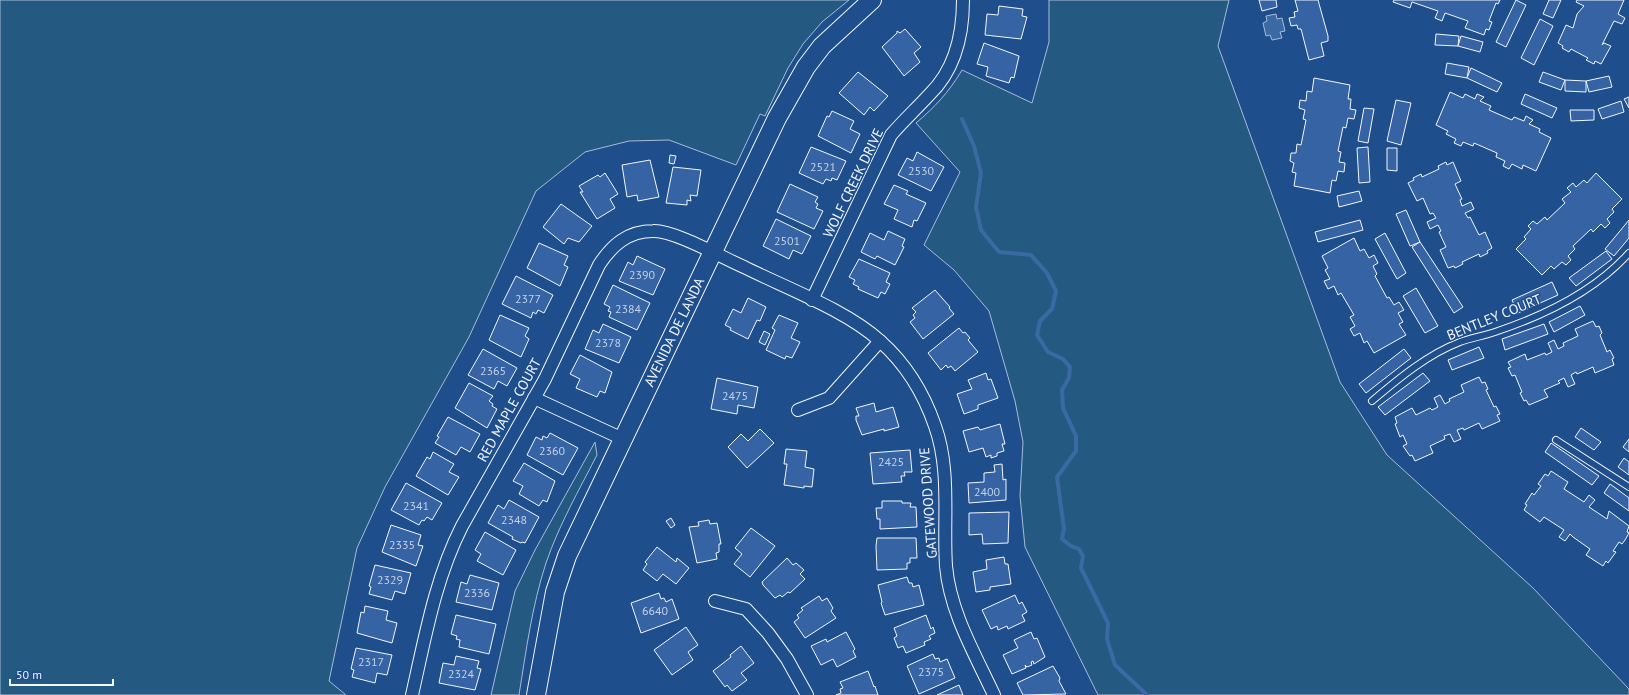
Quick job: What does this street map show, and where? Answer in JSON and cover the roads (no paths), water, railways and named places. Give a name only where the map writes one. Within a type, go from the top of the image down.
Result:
[{"type":"street","name":"AVENIDA DE LANDA","points":[[536,695],[555,592],[567,556],[777,118],[806,67],[822,46],[872,0]]},
{"type":"street","name":"WOLF CREEK DRIVE","points":[[812,300],[891,135],[930,95],[944,78],[954,58],[960,38],[963,18],[963,0]]},
{"type":"street","name":"RED MAPLE COURT","points":[[412,695],[437,588],[452,544],[534,398],[599,265],[615,244],[635,234],[653,231],[672,234],[713,252]]},
{"type":"street","name":"GATEWOOD DRIVE","points":[[713,252],[860,325],[880,341],[901,362],[916,383],[928,406],[936,429],[942,454],[946,567],[951,592],[958,616],[994,695]]},
{"type":"street","points":[[798,410],[830,398],[880,341]]},
{"type":"street","points":[[534,398],[623,439]]},
{"type":"street","points":[[715,601],[746,609],[768,633],[787,659],[806,695]]},
{"type":"lane","name":"BENTLEY COURT","points":[[1372,401],[1428,359],[1453,346],[1494,333],[1532,318],[1583,292],[1628,256]]},
{"type":"lane","points":[[1556,440],[1629,487]]},
{"type":"waterway","points":[[962,119],[974,146],[981,173],[976,207],[981,230],[999,252],[1031,255],[1047,273],[1056,291],[1052,309],[1040,321],[1037,335],[1048,352],[1063,359],[1070,367],[1069,378],[1062,390],[1063,408],[1076,436],[1076,451],[1057,477],[1064,529],[1062,539],[1071,546],[1079,549],[1083,556],[1081,568],[1108,623],[1107,639],[1115,665],[1147,695]]}]
